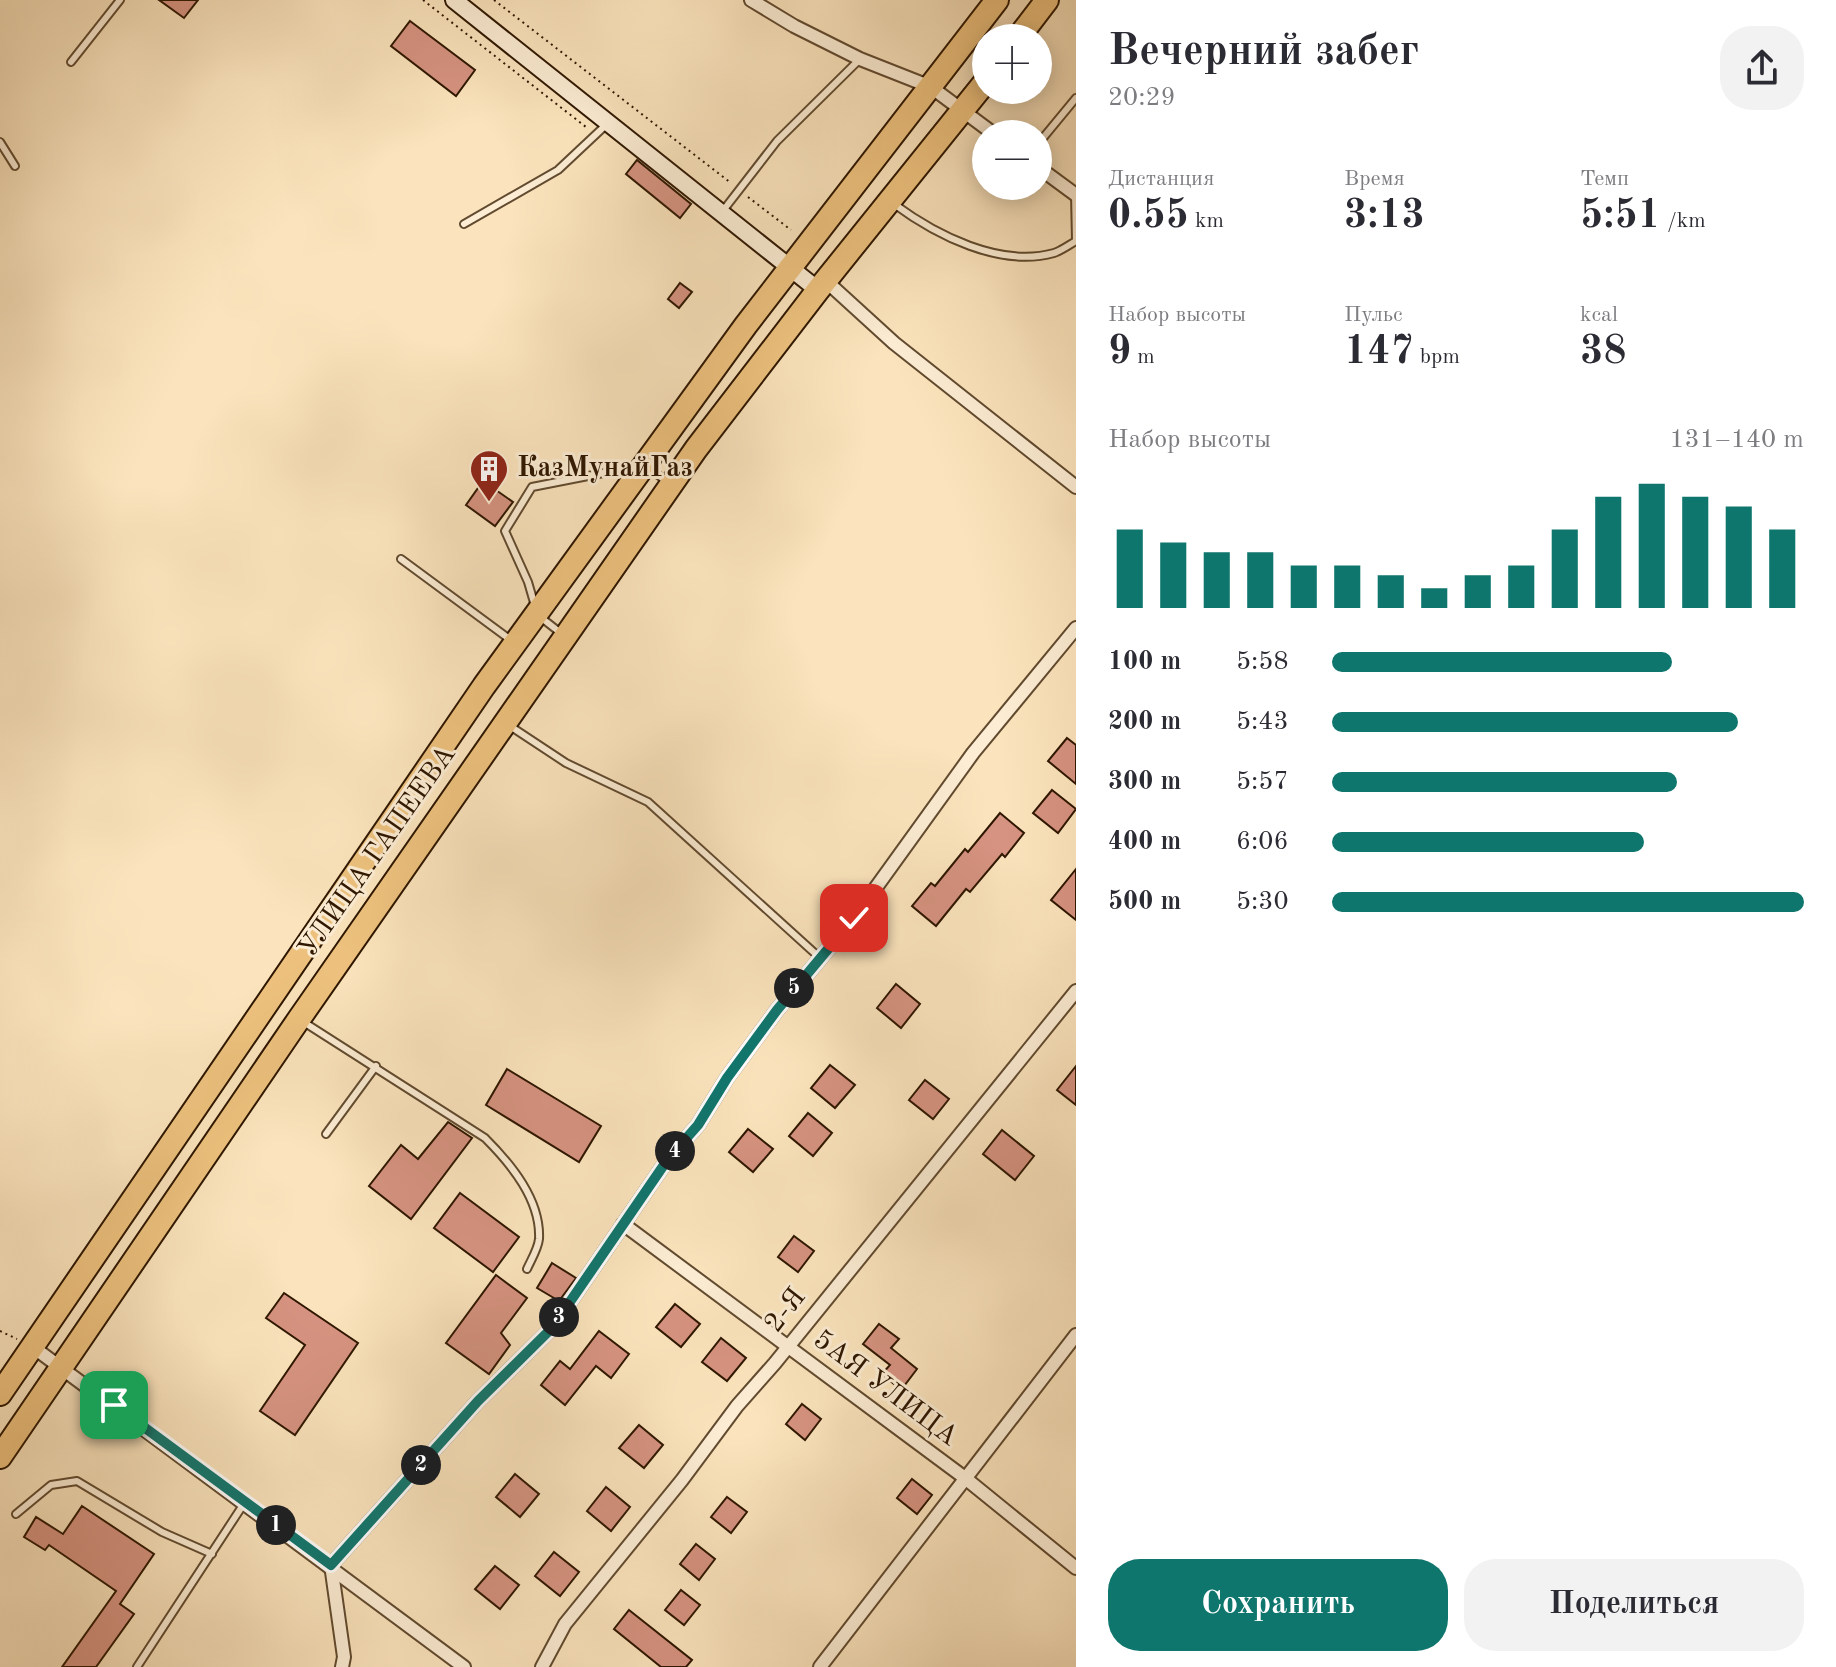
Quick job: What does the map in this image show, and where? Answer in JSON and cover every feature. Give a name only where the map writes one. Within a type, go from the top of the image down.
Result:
[{"type":"highway","name":"УЛИЦА ГАПЕЕВА","points":[[0,1394],[515,643],[643,465],[997,0]]},
{"type":"highway","points":[[1029,24],[1047,0]]},
{"type":"highway","name":"УЛИЦА ГАПЕЕВА","points":[[0,1457],[299,1019],[671,484],[822,286],[972,99]]},
{"type":"main road","points":[[454,0],[790,269],[822,286]]},
{"type":"street","points":[[751,0],[860,59],[931,87],[975,120]]},
{"type":"street","points":[[1052,177],[1075,194]]},
{"type":"street","points":[[822,286],[1076,487]]},
{"type":"street","points":[[342,1667],[344,1657],[331,1565],[478,1401],[552,1328],[668,1159],[698,1125],[727,1078],[777,1010],[896,864],[973,753],[1076,628]]},
{"type":"street","name":"2-Я","points":[[542,1667],[565,1624],[682,1480],[737,1406],[1076,991]]},
{"type":"street","name":"5АЯ УЛИЦА","points":[[623,1224],[965,1478],[1076,1568]]},
{"type":"street","points":[[820,1667],[1076,1335]]},
{"type":"street","points":[[33,1347],[63,1366],[464,1667]]},
{"type":"lane","points":[[71,62],[120,0]]},
{"type":"lane","points":[[722,212],[777,141],[860,59]]},
{"type":"lane","points":[[1052,127],[1076,98]]},
{"type":"lane","points":[[464,224],[558,170],[608,123]]},
{"type":"lane","points":[[0,142],[15,166]]},
{"type":"lane","points":[[890,201],[918,221],[969,245],[1010,255],[1030,255],[1054,253],[1076,241],[1075,194]]},
{"type":"lane","points":[[564,636],[537,614],[528,582],[505,531],[532,487],[643,465],[671,484]]},
{"type":"lane","points":[[401,559],[515,643]]},
{"type":"lane","points":[[504,722],[566,763],[648,802],[819,957]]},
{"type":"lane","points":[[299,1019],[485,1138],[507,1160],[522,1183],[537,1222],[539,1242],[527,1269]]},
{"type":"lane","points":[[326,1134],[376,1066]]},
{"type":"lane","points":[[16,1514],[51,1485],[77,1481],[162,1532],[212,1554]]},
{"type":"lane","points":[[137,1667],[245,1502]]},
{"type":"path","points":[[423,0],[438,11]]},
{"type":"path","points":[[494,0],[791,230]]},
{"type":"building","points":[[159,0],[198,0],[184,18]]},
{"type":"building","points":[[410,21],[475,70],[456,96],[391,46]]},
{"type":"building","points":[[637,160],[691,204],[680,218],[626,174]]},
{"type":"building","points":[[680,283],[692,292],[679,308],[668,299]]},
{"type":"building","name":"КазМунайГаз","points":[[483,481],[513,502],[495,526],[466,505]]},
{"type":"building","points":[[1067,738],[1076,745],[1076,784],[1048,761]]},
{"type":"building","points":[[1052,790],[1076,809],[1058,833],[1033,813]]},
{"type":"building","points":[[1000,813],[1024,833],[970,892],[966,889],[936,926],[912,906],[931,883],[935,886],[965,849],[968,852]]},
{"type":"building","points":[[1076,869],[1076,920],[1051,900]]},
{"type":"building","points":[[896,984],[920,1004],[901,1028],[877,1008]]},
{"type":"building","points":[[830,1065],[855,1085],[835,1108],[811,1088]]},
{"type":"building","points":[[1076,1066],[1076,1105],[1057,1090]]},
{"type":"building","points":[[507,1069],[601,1126],[579,1162],[486,1105]]},
{"type":"building","points":[[925,1080],[949,1099],[933,1119],[909,1100]]},
{"type":"building","points":[[808,1113],[832,1133],[813,1156],[789,1136]]},
{"type":"building","points":[[448,1122],[472,1138],[411,1219],[369,1186],[401,1145],[418,1159]]},
{"type":"building","points":[[748,1129],[773,1149],[753,1172],[729,1152]]},
{"type":"building","points":[[1002,1130],[1034,1156],[1015,1180],[983,1154]]},
{"type":"building","points":[[460,1193],[519,1237],[493,1272],[434,1228]]},
{"type":"building","points":[[794,1236],[814,1251],[798,1272],[778,1257]]},
{"type":"building","points":[[552,1263],[576,1278],[559,1301],[537,1288]]},
{"type":"building","points":[[496,1275],[527,1298],[501,1333],[510,1345],[489,1374],[446,1343]]},
{"type":"building","points":[[284,1293],[358,1343],[295,1435],[260,1411],[305,1345],[266,1318]]},
{"type":"building","points":[[675,1304],[700,1324],[681,1347],[656,1327]]},
{"type":"building","points":[[879,1324],[899,1339],[891,1348],[917,1369],[901,1390],[882,1374],[890,1365],[863,1344]]},
{"type":"building","points":[[599,1331],[629,1354],[611,1378],[596,1366],[565,1405],[541,1385],[560,1361],[570,1369]]},
{"type":"building","points":[[721,1338],[746,1358],[727,1381],[702,1362]]},
{"type":"building","points":[[802,1404],[821,1419],[805,1440],[786,1424]]},
{"type":"building","points":[[639,1425],[663,1445],[644,1468],[619,1448]]},
{"type":"building","points":[[515,1474],[539,1494],[520,1517],[496,1497]]},
{"type":"building","points":[[912,1479],[932,1495],[917,1514],[897,1498]]},
{"type":"building","points":[[606,1487],[630,1507],[611,1531],[587,1511]]},
{"type":"building","points":[[727,1497],[747,1512],[731,1533],[711,1517]]},
{"type":"building","points":[[82,1506],[154,1554],[120,1604],[134,1614],[96,1667],[62,1667],[116,1591],[49,1545],[45,1550],[24,1537],[36,1517],[63,1534]]},
{"type":"building","points":[[696,1544],[715,1559],[699,1580],[680,1564]]},
{"type":"building","points":[[554,1552],[579,1572],[560,1596],[535,1576]]},
{"type":"building","points":[[495,1566],[519,1585],[500,1609],[475,1589]]},
{"type":"building","points":[[681,1590],[700,1605],[684,1625],[665,1610]]},
{"type":"building","points":[[629,1610],[692,1660],[686,1667],[661,1667],[614,1629]]},
{"type":"place","name":"КазМунайГаз","points":[[489,503]]},
{"type":"route","points":[[114,1405],[331,1565],[478,1401],[552,1328],[668,1159],[698,1125],[727,1078],[777,1010],[854,918]]}]
